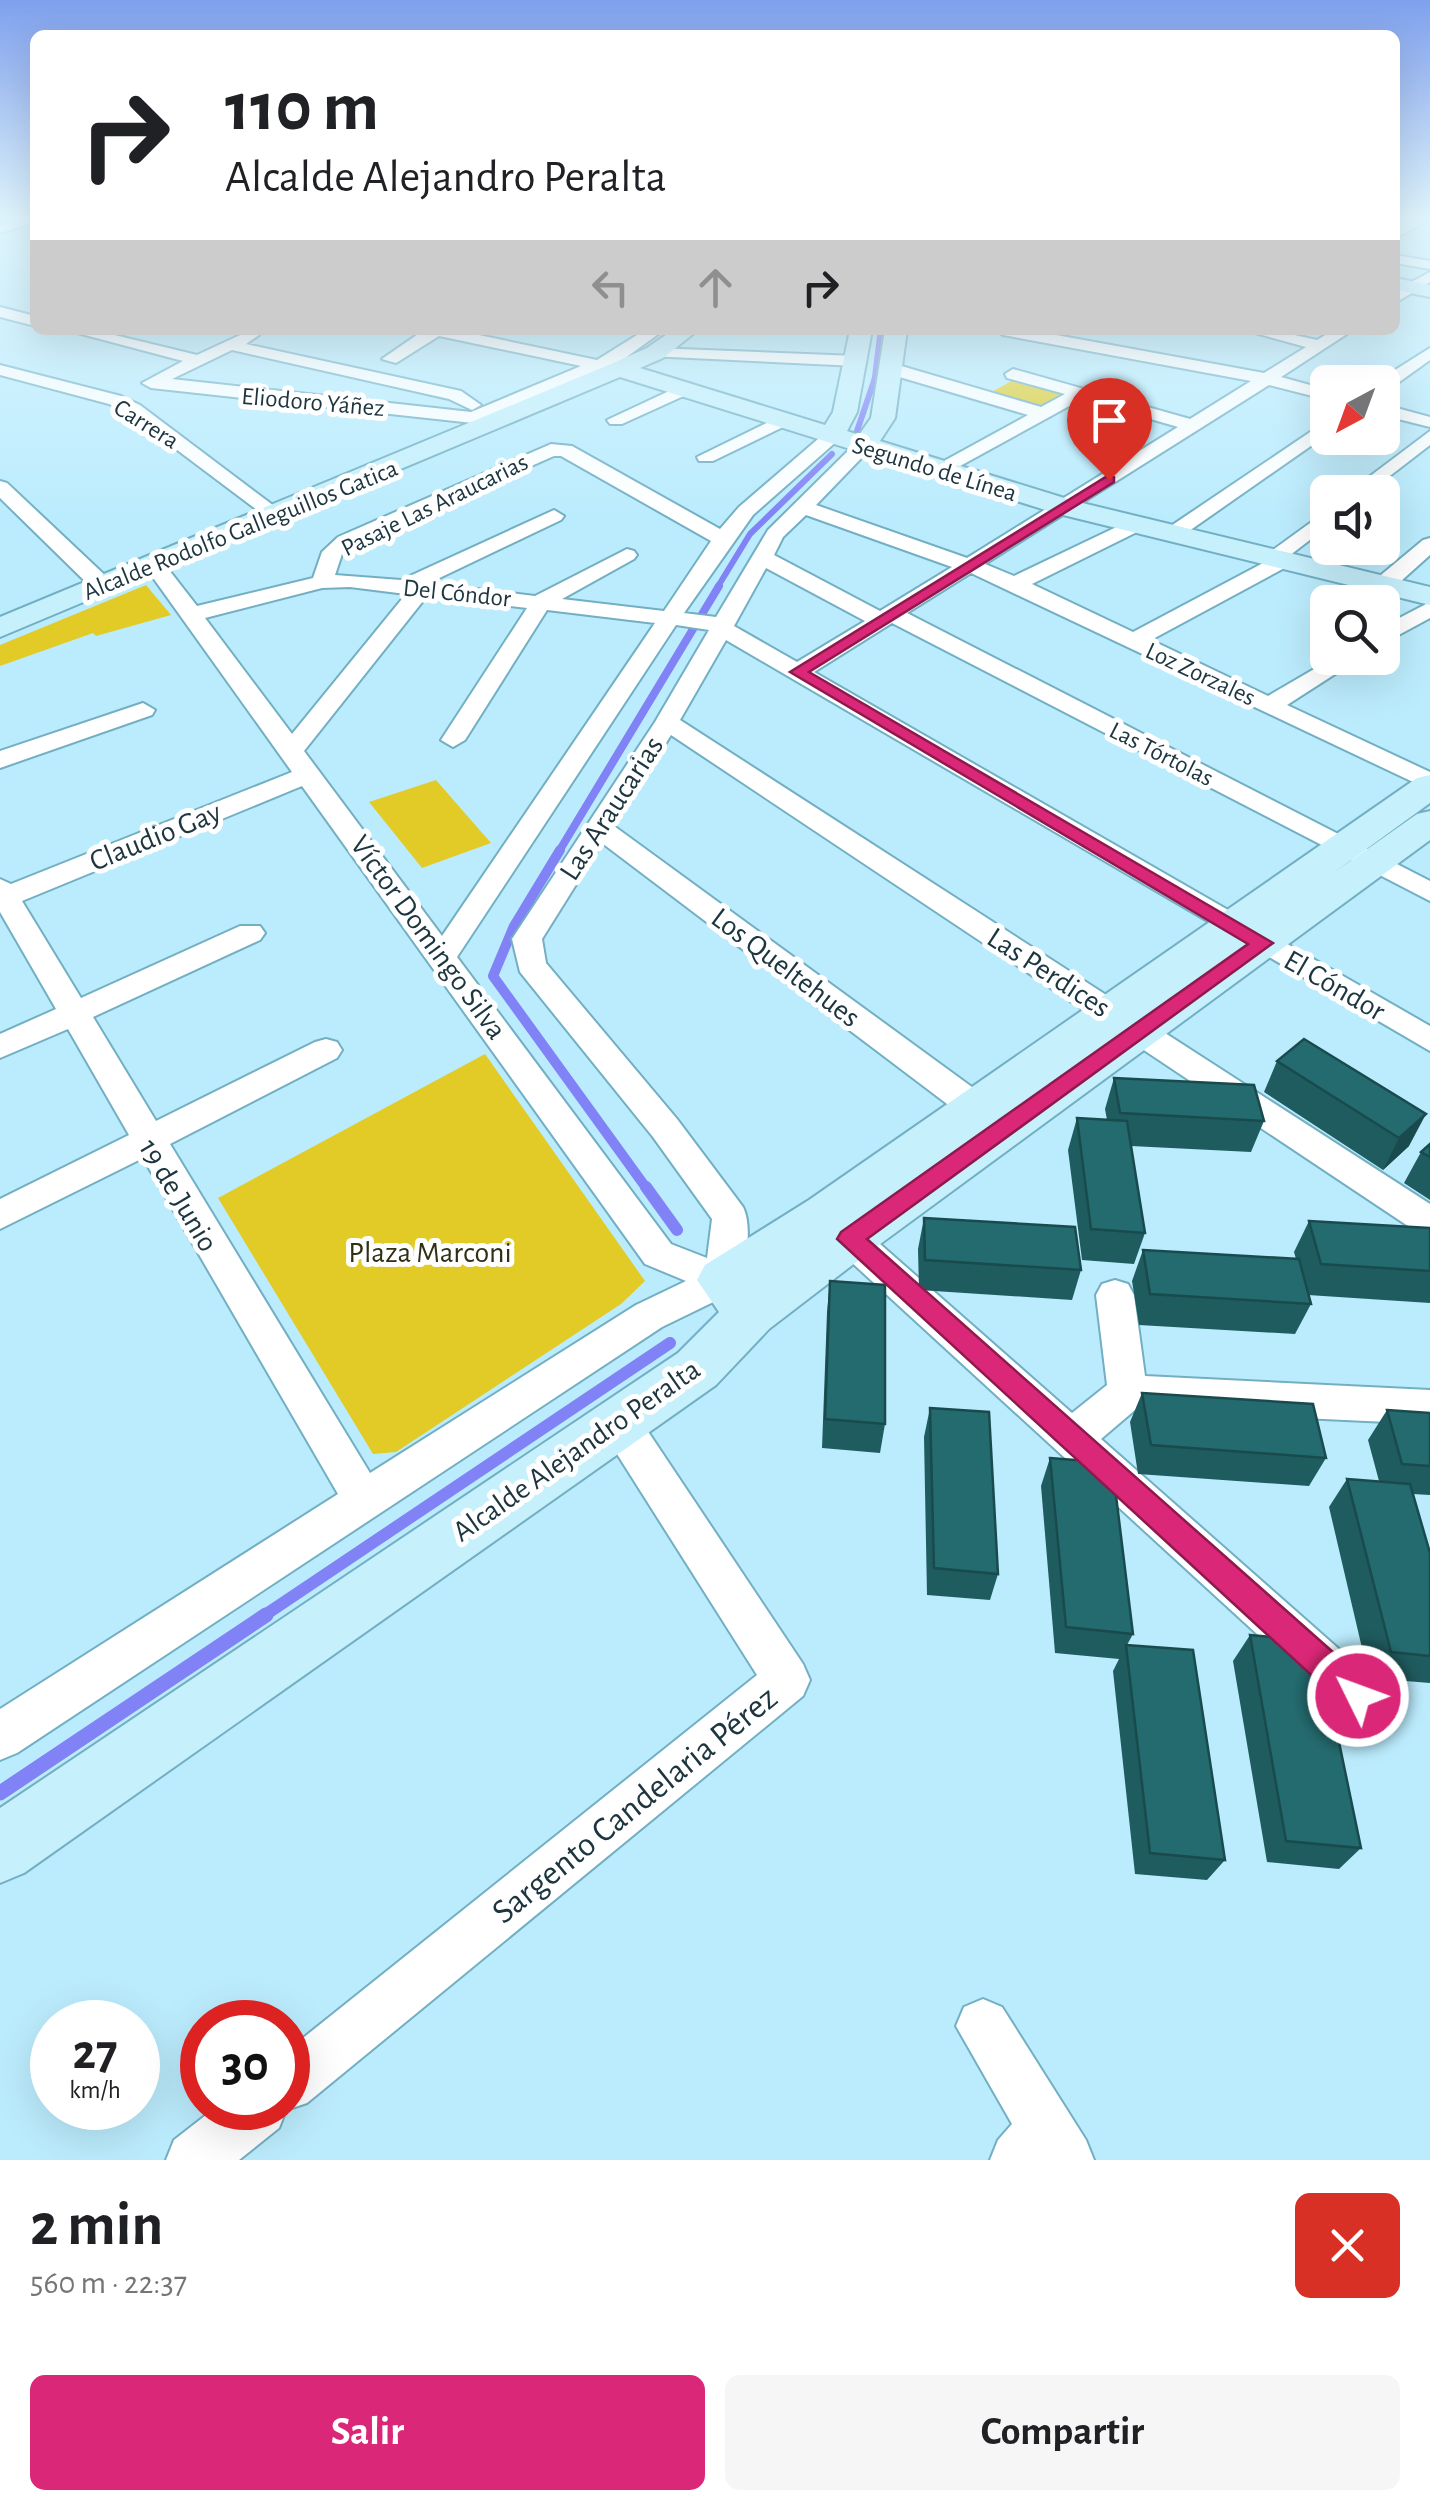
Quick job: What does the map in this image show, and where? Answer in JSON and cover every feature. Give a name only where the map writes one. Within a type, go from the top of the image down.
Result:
[{"type":"street","points":[[95,335],[198,360]]},
{"type":"street","points":[[115,400],[251,335]]},
{"type":"street","points":[[390,359],[427,335]]},
{"type":"street","points":[[459,335],[609,367]]},
{"type":"street","name":"Las Araucarias","points":[[443,956],[676,618],[723,539],[746,510],[830,437],[845,412],[860,335]]},
{"type":"street","name":"Las Araucarias","points":[[737,1297],[730,1217],[665,1128],[532,965],[526,952],[527,939],[667,722],[717,626],[764,558],[775,534],[863,447],[883,418],[895,335]]},
{"type":"street","points":[[1030,335],[1310,390]]},
{"type":"street","points":[[977,393],[1088,335]]},
{"type":"street","points":[[1273,335],[1320,346]]},
{"type":"street","points":[[798,672],[1337,335]]},
{"type":"street","points":[[655,341],[857,361]]},
{"type":"street","name":"Alcalde Rodolfo Galleguillos Gatica","points":[[0,628],[276,515],[609,367],[655,341]]},
{"type":"street","points":[[230,345],[455,394],[469,400],[476,424]]},
{"type":"street","points":[[1400,374],[1430,353]]},
{"type":"street","name":"Segundo de Línea","points":[[609,367],[1065,507],[1383,585]]},
{"type":"street","points":[[892,369],[1042,413]]},
{"type":"street","name":"Carrera","points":[[0,370],[115,400],[134,409],[276,515]]},
{"type":"street","points":[[1013,374],[1192,425]]},
{"type":"street","name":"Eliodoro Yáñez","points":[[153,382],[476,424]]},
{"type":"street","points":[[616,420],[682,390]]},
{"type":"street","points":[[940,470],[1080,393]]},
{"type":"street","points":[[1400,414],[1430,422]]},
{"type":"street","points":[[706,456],[781,421]]},
{"type":"street","points":[[1380,475],[1430,436]]},
{"type":"street","points":[[1172,534],[1310,438]]},
{"type":"street","name":"Pasaje Las Araucarias","points":[[322,582],[332,552],[345,541],[550,450],[565,450],[723,539]]},
{"type":"street","points":[[0,487],[103,586]]},
{"type":"street","name":"Loz Zorzales","points":[[803,506],[972,565],[1430,784]]},
{"type":"street","points":[[292,750],[414,587],[554,516]]},
{"type":"street","points":[[1014,584],[1136,525]]},
{"type":"street","points":[[1132,641],[1278,560],[1310,532]]},
{"type":"street","points":[[1383,585],[1430,544]]},
{"type":"street","points":[[453,740],[542,601],[627,555]]},
{"type":"street","name":"Las Tórtolas","points":[[764,558],[1430,892]]},
{"type":"street","name":"Víctor Domingo Silva","points":[[155,564],[658,1254],[737,1297]]},
{"type":"street","name":"Del Cóndor","points":[[193,614],[322,582],[542,601],[717,626]]},
{"type":"street","name":"Segundo de Línea","points":[[1400,589],[1430,596]]},
{"type":"street","points":[[1400,626],[1430,609]]},
{"type":"street","name":"El Cóndor","points":[[717,626],[1430,1040]]},
{"type":"street","points":[[1269,705],[1320,675]]},
{"type":"street","points":[[0,760],[143,710]]},
{"type":"street","name":"Las Perdices","points":[[667,722],[1430,1222]]},
{"type":"street","name":"Claudio Gay","points":[[2,895],[309,774]]},
{"type":"street","name":"Alcalde Alejandro Peralta","points":[[1359,855],[1430,784]]},
{"type":"street","name":"Alcalde Alejandro Peralta","points":[[0,1736],[649,1316],[737,1297],[850,1239],[1125,1021],[1246,934],[1359,855],[1430,822]]},
{"type":"street","name":"Los Queltehues","points":[[598,826],[974,1107]]},
{"type":"street","name":"19 de Junio","points":[[2,895],[363,1498]]},
{"type":"street","points":[[0,1047],[250,933]]},
{"type":"street","name":"Alcalde Alejandro Peralta","points":[[0,1848],[697,1369],[737,1297],[834,1208],[974,1107],[1125,1021]]},
{"type":"street","points":[[0,1215],[326,1050]]},
{"type":"street","points":[[850,1239],[1358,1696]]},
{"type":"street","points":[[1115,1295],[1127,1392]]},
{"type":"street","points":[[1072,1438],[1127,1392],[1430,1407]]},
{"type":"street","name":"Sargento Candelaria Pérez","points":[[310,2066],[787,1680],[619,1422]]},
{"type":"street","points":[[984,2026],[1043,2150]]},
{"type":"street","points":[[194,2160],[232,2130]]},
{"type":"green space","points":[[1015,379],[1067,394],[1041,410],[988,394]]},
{"type":"green space","points":[[146,585],[171,615],[96,636],[93,633],[0,666],[0,645]]},
{"type":"green space","points":[[436,780],[491,843],[422,868],[369,802]]},
{"type":"green space","name":"Plaza Marconi","points":[[485,1054],[645,1281],[621,1304],[396,1452],[373,1454],[218,1198]]},
{"type":"building","points":[[1304,1039],[1426,1114],[1399,1138],[1277,1061]]},
{"type":"building","points":[[1114,1078],[1254,1085],[1264,1121],[1120,1113]]},
{"type":"building","points":[[1077,1118],[1127,1121],[1145,1233],[1091,1229]]},
{"type":"building","points":[[924,1218],[1075,1227],[1081,1270],[925,1260]]},
{"type":"building","points":[[1309,1221],[1430,1228],[1430,1271],[1321,1264]]},
{"type":"building","points":[[1143,1250],[1299,1259],[1311,1304],[1150,1294]]},
{"type":"building","points":[[830,1281],[885,1285],[885,1424],[825,1419]]},
{"type":"building","points":[[1142,1393],[1313,1404],[1326,1458],[1151,1445]]},
{"type":"building","points":[[930,1408],[989,1412],[998,1574],[934,1568]]},
{"type":"building","points":[[1387,1410],[1430,1413],[1430,1466],[1402,1464]]},
{"type":"building","points":[[1050,1458],[1112,1463],[1133,1634],[1066,1627]]},
{"type":"building","points":[[1347,1479],[1410,1484],[1430,1553],[1430,1656],[1391,1652]]},
{"type":"building","points":[[1250,1635],[1318,1641],[1361,1848],[1286,1841]]},
{"type":"building","points":[[1126,1645],[1193,1650],[1225,1860],[1150,1853]]},
{"type":"waterway","points":[[874,381],[880,335]]},
{"type":"waterway","points":[[857,431],[874,381]]},
{"type":"waterway","points":[[717,588],[750,534],[832,454]]},
{"type":"waterway","points":[[558,853],[719,586]]},
{"type":"waterway","points":[[560,850],[514,926],[493,976],[647,1189]]},
{"type":"waterway","points":[[646,1187],[677,1230]]},
{"type":"waterway","points":[[262,1617],[670,1343]]},
{"type":"waterway","points":[[0,1793],[266,1615]]},
{"type":"route","points":[[1109,480],[798,672],[1262,943],[850,1239],[1358,1696]]}]
